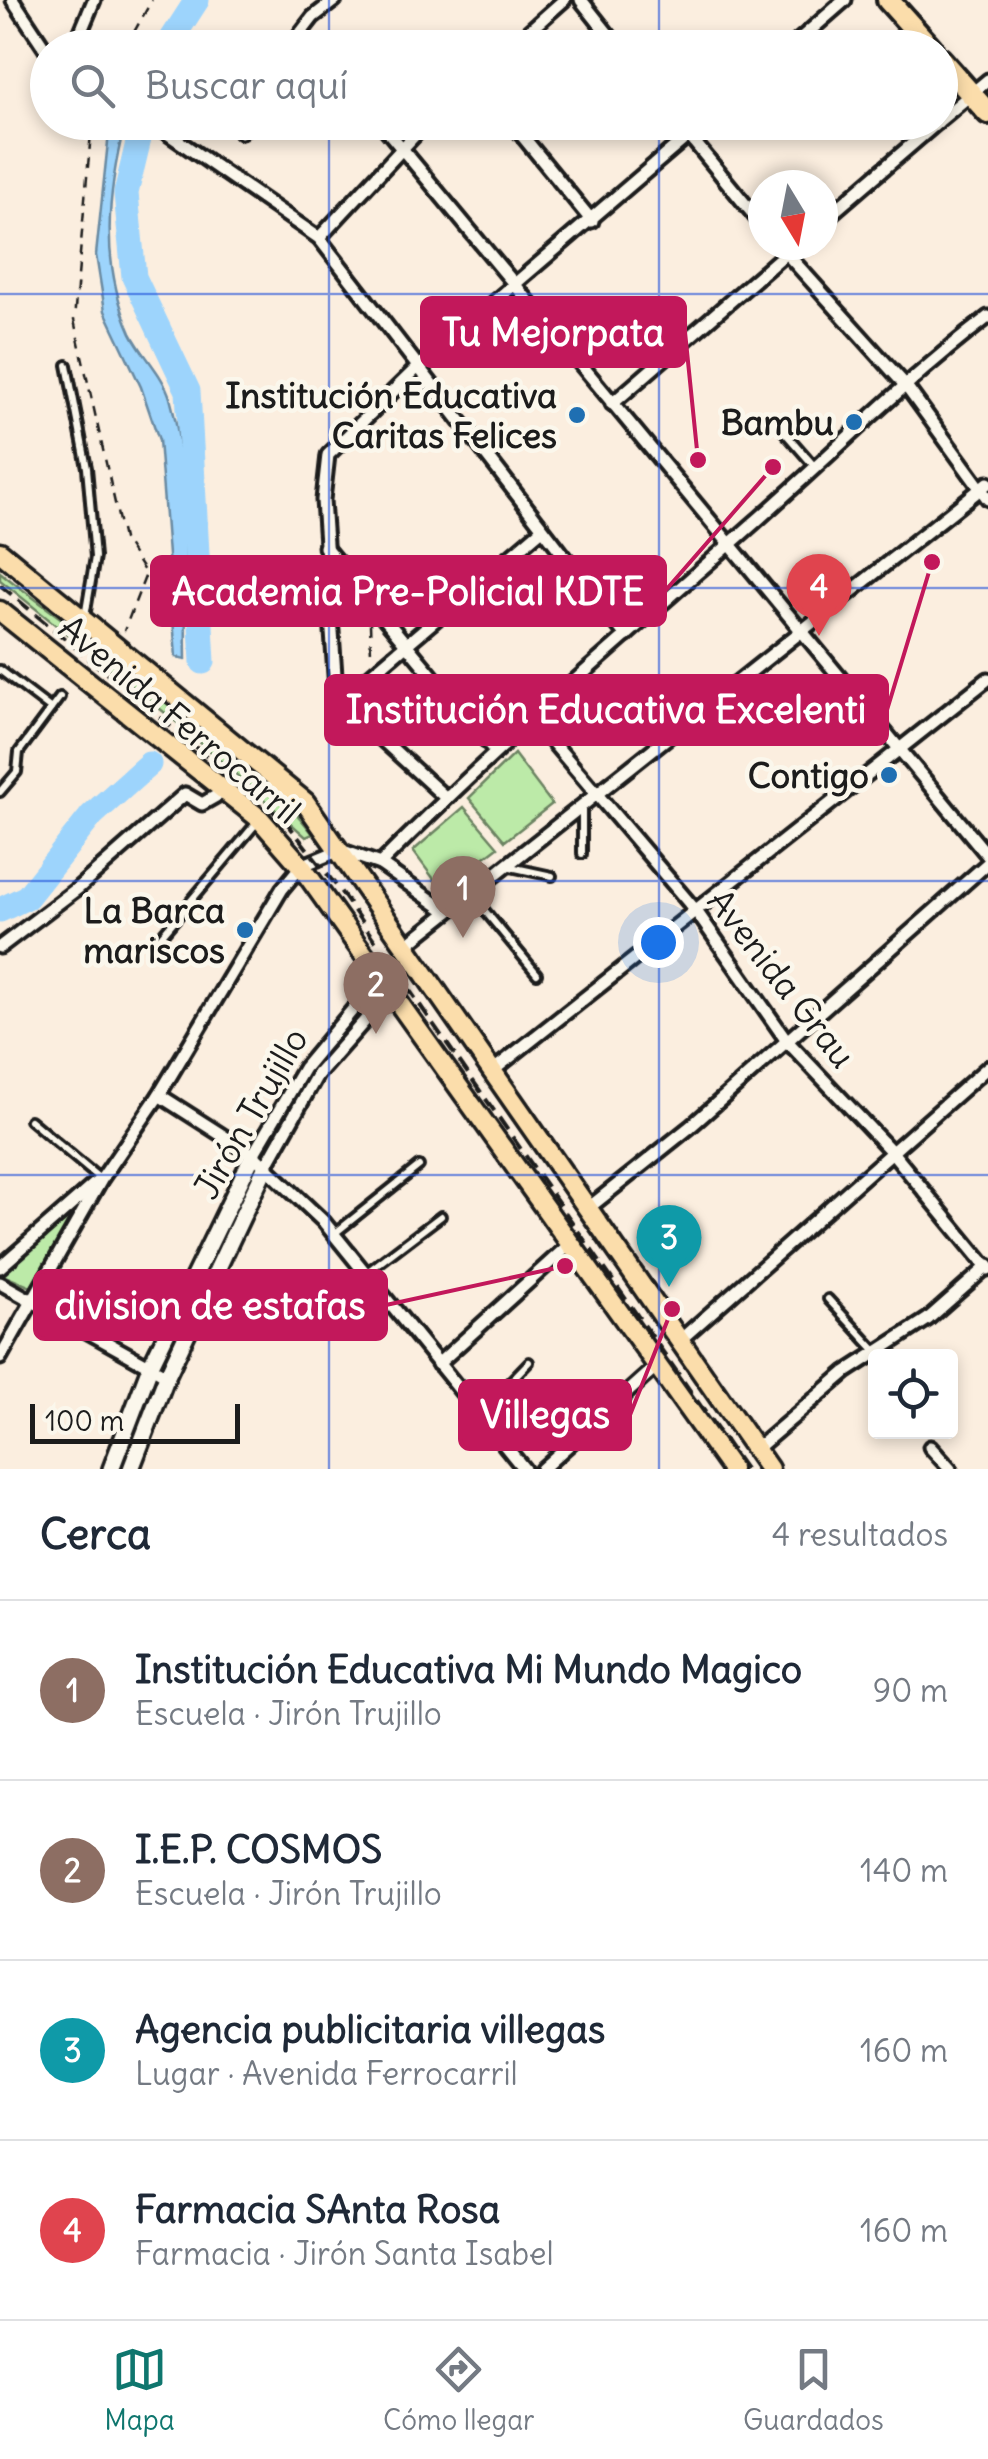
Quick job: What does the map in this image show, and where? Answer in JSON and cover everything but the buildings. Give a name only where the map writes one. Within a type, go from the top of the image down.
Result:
[{"type":"highway","points":[[888,0],[914,30]]},
{"type":"highway","points":[[958,71],[980,87],[988,112]]},
{"type":"main road","name":"Avenida Ferrocarril","points":[[0,552],[210,719],[305,802],[769,1469]]},
{"type":"main road","name":"Avenida Ferrocarril","points":[[0,611],[260,819],[301,866],[383,987],[731,1469]]},
{"type":"street","points":[[13,0],[33,30]]},
{"type":"street","points":[[82,30],[94,0]]},
{"type":"street","points":[[306,30],[335,0]]},
{"type":"street","points":[[530,30],[564,0]]},
{"type":"street","points":[[581,0],[604,30]]},
{"type":"street","points":[[811,30],[845,0]]},
{"type":"street","points":[[958,105],[980,87]]},
{"type":"street","points":[[177,140],[318,238],[626,636]]},
{"type":"street","points":[[394,140],[988,860],[787,1041],[586,1210]]},
{"type":"street","points":[[318,238],[408,140]]},
{"type":"street","points":[[525,140],[592,220]]},
{"type":"street","points":[[446,798],[340,701],[325,547],[323,480],[328,455],[419,366],[684,140]]},
{"type":"street","points":[[692,140],[748,208]]},
{"type":"street","points":[[838,208],[917,140]]},
{"type":"street","points":[[612,404],[773,260]]},
{"type":"street","points":[[404,948],[800,630],[985,491],[906,386],[796,260]]},
{"type":"street","points":[[380,864],[495,751],[816,468],[906,386],[917,371],[988,317]]},
{"type":"street","points":[[340,701],[541,530]]},
{"type":"street","points":[[325,547],[495,751]]},
{"type":"street","points":[[329,610],[342,596],[366,597]]},
{"type":"street","points":[[490,1073],[988,679]]},
{"type":"street","name":"Avenida Grau","points":[[533,719],[696,910],[787,1041],[892,1152],[988,1268]]},
{"type":"street","points":[[0,947],[78,888],[185,794],[202,804],[225,790]]},
{"type":"street","points":[[0,1358],[100,1180],[158,1095],[282,889],[301,866],[340,850],[380,864],[448,912]]},
{"type":"street","name":"Jirón Trujillo","points":[[112,1469],[150,1367],[260,1161],[317,1075],[383,987]]},
{"type":"street","points":[[678,1341],[988,1066]]},
{"type":"street","points":[[158,1095],[260,1161],[334,1234],[524,1469]]},
{"type":"street","name":"Jirón Trujillo","points":[[132,1469],[166,1376],[260,1161]]},
{"type":"street","points":[[0,1267],[100,1180]]},
{"type":"street","points":[[438,1364],[570,1244]]},
{"type":"street","points":[[881,1349],[928,1320],[988,1268]]},
{"type":"street","points":[[0,1283],[166,1376]]},
{"type":"street","points":[[755,1450],[868,1357]]},
{"type":"street","points":[[542,1469],[658,1365]]},
{"type":"street","points":[[930,1447],[950,1469]]},
{"type":"lane","points":[[67,366],[87,468],[96,557],[90,622]]},
{"type":"lane","points":[[780,427],[816,468]]},
{"type":"lane","points":[[0,670],[51,709]]},
{"type":"lane","points":[[0,792],[17,772],[19,752],[60,698]]},
{"type":"lane","points":[[582,805],[582,854]]},
{"type":"lane","points":[[152,947],[260,819]]},
{"type":"lane","points":[[506,866],[552,876]]},
{"type":"lane","points":[[471,894],[537,974]]},
{"type":"lane","points":[[30,1120],[100,1180]]},
{"type":"lane","points":[[334,1234],[419,1166]]},
{"type":"lane","points":[[365,1274],[441,1216]]},
{"type":"lane","points":[[828,1298],[873,1349]]},
{"type":"lane","points":[[478,1414],[528,1362]]},
{"type":"path","points":[[135,30],[152,0]]},
{"type":"path","points":[[90,140],[74,320],[123,538],[146,574],[118,646]]},
{"type":"path","points":[[366,597],[371,656]]},
{"type":"path","points":[[372,675],[433,740]]},
{"type":"green space","points":[[0,572],[207,728],[282,798],[313,834],[306,837],[185,729],[0,580]]},
{"type":"green space","points":[[514,754],[552,804],[505,841],[469,798]]},
{"type":"green space","points":[[464,807],[498,847],[442,890],[413,851]]},
{"type":"green space","points":[[79,1203],[82,1205],[31,1287],[0,1274]]},
{"type":"water","points":[[108,140],[121,140],[111,202],[114,281],[131,333],[167,390],[177,430],[185,495],[186,659],[176,657],[159,440],[141,387],[105,311],[96,255]]},
{"type":"waterway","points":[[178,30],[197,0]]},
{"type":"waterway","points":[[139,140],[126,193],[134,277],[188,391],[203,662]]},
{"type":"waterway","points":[[0,910],[27,897],[92,815],[149,764]]},
{"type":"railway","points":[[0,585],[287,823],[338,888],[745,1469]]},
{"type":"place","name":"Institución Educativa Caritas Felices","points":[[577,415]]},
{"type":"place","name":"Bambu","points":[[854,422]]},
{"type":"place","name":"Tu Mejorpata","points":[[698,460]]},
{"type":"place","name":"Academia Pre-Policial KDTE","points":[[773,467]]},
{"type":"place","name":"Institución Educativa Excelenti","points":[[932,562]]},
{"type":"place","name":"Farmacia SAnta Rosa","points":[[819,636]]},
{"type":"place","name":"Contigo","points":[[889,775]]},
{"type":"place","name":"La Barca mariscos","points":[[245,930]]},
{"type":"place","name":"Institución Educativa Mi Mundo Magico","points":[[463,938]]},
{"type":"place","name":"I.E.P. COSMOS","points":[[376,1034]]},
{"type":"place","name":"division de estafas","points":[[565,1266]]},
{"type":"place","name":"Agencia publicitaria villegas","points":[[669,1287]]},
{"type":"place","name":"Villegas","points":[[672,1309]]}]
